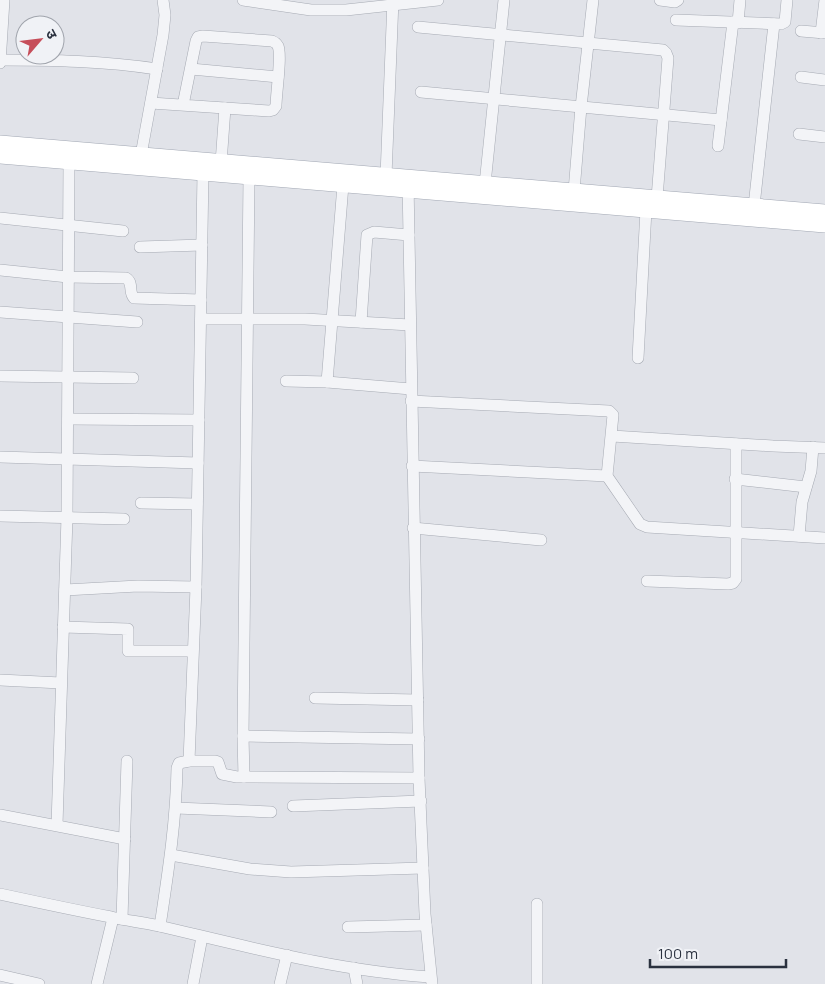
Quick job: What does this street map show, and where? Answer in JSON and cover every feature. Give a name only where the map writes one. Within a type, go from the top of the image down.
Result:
[{"type":"main road","points":[[1,153],[69,162],[343,185],[485,184],[825,212]]},
{"type":"main road","points":[[1,153],[140,156],[386,176],[408,184],[646,210],[825,225]]},
{"type":"street","points":[[140,156],[151,103],[165,15],[163,0]]},
{"type":"street","points":[[243,0],[311,5],[346,10],[393,3],[438,0]]},
{"type":"street","points":[[485,184],[504,0]]},
{"type":"street","points":[[574,191],[593,0]]},
{"type":"street","points":[[660,0],[675,2],[678,0]]},
{"type":"street","points":[[718,146],[740,0]]},
{"type":"street","points":[[676,20],[781,24],[785,22],[787,0]]},
{"type":"street","points":[[801,31],[823,33],[825,0]]},
{"type":"street","points":[[3,1],[0,61],[66,60],[114,63],[157,69]]},
{"type":"street","points":[[386,176],[393,3]]},
{"type":"street","points":[[754,206],[774,24]]},
{"type":"street","points":[[418,27],[663,50],[668,58],[657,198]]},
{"type":"street","points":[[151,103],[269,111],[273,110],[276,106],[278,77],[279,48],[277,43],[272,41],[198,37],[183,105]]},
{"type":"street","points":[[191,69],[278,77]]},
{"type":"street","points":[[801,77],[825,80]]},
{"type":"street","points":[[421,92],[721,120]]},
{"type":"street","points":[[221,163],[225,108]]},
{"type":"street","points":[[800,134],[825,137]]},
{"type":"street","points":[[57,825],[67,517],[69,162]]},
{"type":"street","points":[[189,761],[198,504],[202,173]]},
{"type":"street","points":[[244,777],[249,178]]},
{"type":"street","points":[[0,894],[160,926],[286,955],[431,981],[426,925],[419,778],[408,184]]},
{"type":"street","points":[[327,382],[343,185]]},
{"type":"street","points":[[638,358],[646,210]]},
{"type":"street","points":[[0,218],[123,231]]},
{"type":"street","points":[[361,322],[367,235],[374,232],[409,235]]},
{"type":"street","points":[[140,247],[202,245]]},
{"type":"street","points":[[0,270],[68,276],[126,278],[130,283],[131,293],[134,298],[201,300]]},
{"type":"street","points":[[0,312],[137,322]]},
{"type":"street","points":[[201,319],[247,318],[410,325]]},
{"type":"street","points":[[0,376],[134,378]]},
{"type":"street","points":[[286,381],[327,382],[411,389]]},
{"type":"street","points":[[411,401],[609,411],[613,415],[607,476],[640,524],[647,527],[825,538]]},
{"type":"street","points":[[68,419],[199,420]]},
{"type":"street","points":[[612,436],[825,448]]},
{"type":"street","points":[[647,581],[728,584],[733,583],[736,579],[736,444]]},
{"type":"street","points":[[799,536],[802,502],[811,471],[813,447]]},
{"type":"street","points":[[0,458],[198,463]]},
{"type":"street","points":[[412,466],[607,476]]},
{"type":"street","points":[[736,479],[806,487]]},
{"type":"street","points":[[141,503],[198,504]]},
{"type":"street","points":[[0,516],[124,518]]},
{"type":"street","points":[[413,528],[541,540]]},
{"type":"street","points":[[64,590],[138,586],[196,587]]},
{"type":"street","points":[[63,627],[128,629],[128,652],[192,651]]},
{"type":"street","points":[[0,680],[61,684]]},
{"type":"street","points":[[315,698],[418,700]]},
{"type":"street","points":[[243,736],[419,739]]},
{"type":"street","points":[[160,926],[176,808],[177,765],[182,762],[215,761],[218,762],[222,774],[244,777],[419,778]]},
{"type":"street","points":[[98,984],[118,919],[125,839],[127,762]]},
{"type":"street","points":[[293,806],[421,801]]},
{"type":"street","points":[[176,808],[271,812]]},
{"type":"street","points":[[0,815],[125,839]]},
{"type":"street","points":[[171,855],[250,870],[291,872],[423,868]]},
{"type":"street","points":[[537,904],[538,984]]},
{"type":"street","points":[[348,926],[426,925]]},
{"type":"street","points":[[193,984],[202,937]]},
{"type":"street","points":[[280,984],[286,955]]},
{"type":"street","points":[[354,968],[357,984]]},
{"type":"street","points":[[0,976],[39,984]]}]
